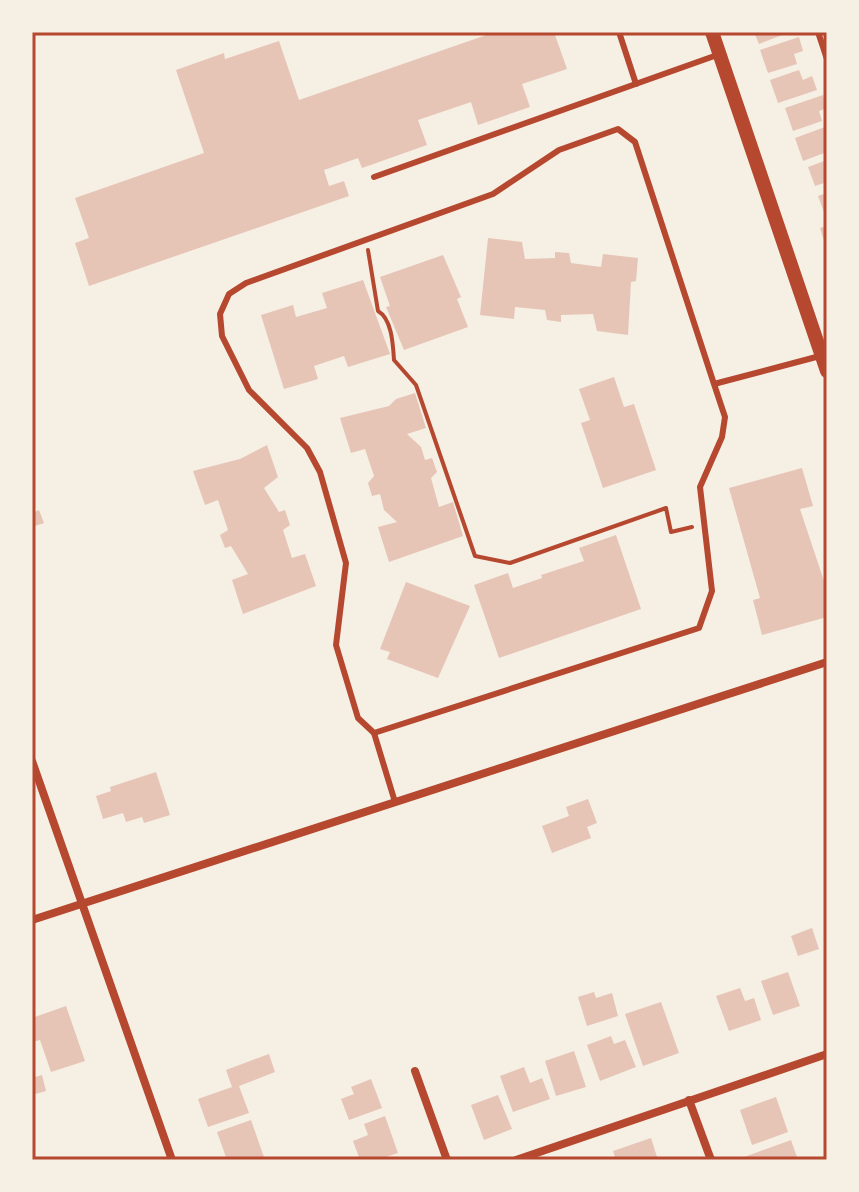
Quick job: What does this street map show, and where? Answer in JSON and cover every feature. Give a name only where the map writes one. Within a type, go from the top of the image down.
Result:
[{"type":"street","points":[[712,32],[825,354],[827,371]]},
{"type":"street","points":[[32,920],[827,662]]},
{"type":"street","points":[[32,761],[172,1160]]},
{"type":"street","points":[[516,1160],[827,1054]]},
{"type":"street","points":[[415,1071],[447,1160]]},
{"type":"street","points":[[689,1100],[711,1160]]},
{"type":"lane","points":[[619,32],[636,84]]},
{"type":"lane","points":[[818,32],[827,59]]},
{"type":"lane","points":[[374,177],[720,54]]},
{"type":"lane","points":[[374,733],[699,628],[712,591],[700,487],[722,437],[725,417],[635,142],[618,129],[559,150],[493,194],[246,283],[229,294],[220,314],[222,336],[249,390],[307,448],[320,472],[346,563],[336,645],[358,718],[374,733],[395,802]]},
{"type":"lane","points":[[714,384],[825,354]]},
{"type":"path","points":[[365,240],[374,272],[378,311],[384,314],[394,342],[394,360],[416,385],[475,556],[510,563],[666,508],[671,532],[702,524]]},
{"type":"building","points":[[495,32],[554,32],[567,69],[522,84],[530,107],[478,125],[471,102],[418,120],[427,145],[362,168],[358,158],[324,170],[329,186],[344,181],[349,196],[89,286],[75,243],[89,238],[75,198],[204,153],[176,70],[224,53],[225,59],[279,41],[299,100]]},
{"type":"building","points":[[754,32],[790,32],[759,44]]},
{"type":"building","points":[[799,37],[803,51],[794,54],[797,64],[768,73],[760,50]]},
{"type":"building","points":[[799,70],[803,80],[812,76],[817,90],[778,103],[770,80]]},
{"type":"building","points":[[823,95],[827,108],[819,111],[822,121],[793,131],[785,108]]},
{"type":"building","points":[[825,127],[827,152],[803,161],[795,138]]},
{"type":"building","points":[[827,160],[827,182],[815,186],[808,167]]},
{"type":"building","points":[[827,193],[827,220],[818,196]]},
{"type":"building","points":[[827,226],[827,247],[826,247],[820,228]]},
{"type":"building","points":[[488,238],[522,242],[525,259],[555,258],[555,252],[569,253],[571,263],[601,267],[603,254],[638,258],[636,281],[631,282],[628,335],[597,331],[593,314],[561,315],[561,322],[547,320],[545,310],[515,307],[514,319],[480,315]]},
{"type":"building","points":[[443,255],[461,297],[457,299],[468,327],[404,350],[386,307],[390,306],[380,277]]},
{"type":"building","points":[[363,280],[390,354],[348,367],[344,356],[314,366],[318,379],[284,389],[261,315],[293,305],[296,317],[327,308],[322,293]]},
{"type":"building","points":[[614,377],[624,407],[634,404],[656,470],[603,488],[581,423],[590,420],[579,389]]},
{"type":"building","points":[[415,393],[426,428],[407,434],[421,447],[425,460],[432,458],[437,472],[431,478],[439,507],[453,502],[463,536],[389,562],[378,527],[397,522],[384,510],[380,494],[372,496],[368,483],[374,476],[365,449],[351,453],[340,418],[389,406],[396,399]]},
{"type":"building","points":[[267,445],[278,477],[264,488],[279,512],[285,510],[290,525],[283,530],[292,558],[305,554],[316,586],[243,614],[232,580],[248,574],[231,546],[225,548],[220,535],[228,530],[218,500],[205,505],[193,471],[240,459]]},
{"type":"building","points":[[802,468],[813,506],[800,509],[824,581],[827,580],[827,617],[762,635],[753,600],[760,598],[729,488]]},
{"type":"building","points":[[39,510],[44,523],[32,527],[32,513]]},
{"type":"building","points":[[616,535],[641,609],[499,658],[474,585],[508,573],[513,588],[542,578],[541,575],[584,561],[579,548]]},
{"type":"building","points":[[406,582],[470,606],[438,678],[387,659],[390,652],[380,649]]},
{"type":"building","points":[[156,772],[170,815],[144,823],[142,817],[126,822],[123,813],[103,819],[96,796],[111,791],[110,787]]},
{"type":"building","points":[[588,799],[597,823],[587,827],[591,838],[552,853],[542,826],[569,816],[566,807]]},
{"type":"building","points":[[812,928],[819,949],[798,956],[791,936]]},
{"type":"building","points":[[788,972],[800,1006],[773,1015],[761,981]]},
{"type":"building","points":[[740,988],[745,1001],[754,998],[761,1020],[729,1031],[716,996]]},
{"type":"building","points":[[594,992],[596,998],[612,993],[618,1016],[587,1026],[578,997]]},
{"type":"building","points":[[661,1002],[679,1053],[643,1066],[625,1014]]},
{"type":"building","points":[[66,1006],[85,1061],[51,1072],[40,1040],[32,1042],[32,1018]]},
{"type":"building","points":[[611,1036],[614,1044],[625,1040],[636,1067],[600,1081],[587,1045]]},
{"type":"building","points":[[574,1051],[586,1087],[556,1096],[545,1061]]},
{"type":"building","points":[[269,1054],[275,1072],[239,1086],[249,1113],[208,1127],[198,1099],[232,1087],[226,1070]]},
{"type":"building","points":[[524,1067],[530,1083],[542,1078],[550,1099],[513,1112],[500,1076]]},
{"type":"building","points":[[42,1075],[46,1091],[32,1095],[32,1078]]},
{"type":"building","points":[[371,1079],[382,1108],[349,1120],[341,1099],[354,1094],[351,1087]]},
{"type":"building","points":[[498,1095],[512,1129],[484,1140],[471,1105]]},
{"type":"building","points":[[776,1097],[788,1132],[752,1145],[740,1110]]},
{"type":"building","points":[[385,1116],[398,1153],[377,1160],[360,1160],[353,1141],[368,1135],[364,1124]]},
{"type":"building","points":[[251,1120],[265,1160],[227,1160],[217,1132]]},
{"type":"building","points":[[651,1138],[658,1160],[616,1160],[613,1151]]},
{"type":"building","points":[[791,1140],[798,1160],[736,1160]]}]
